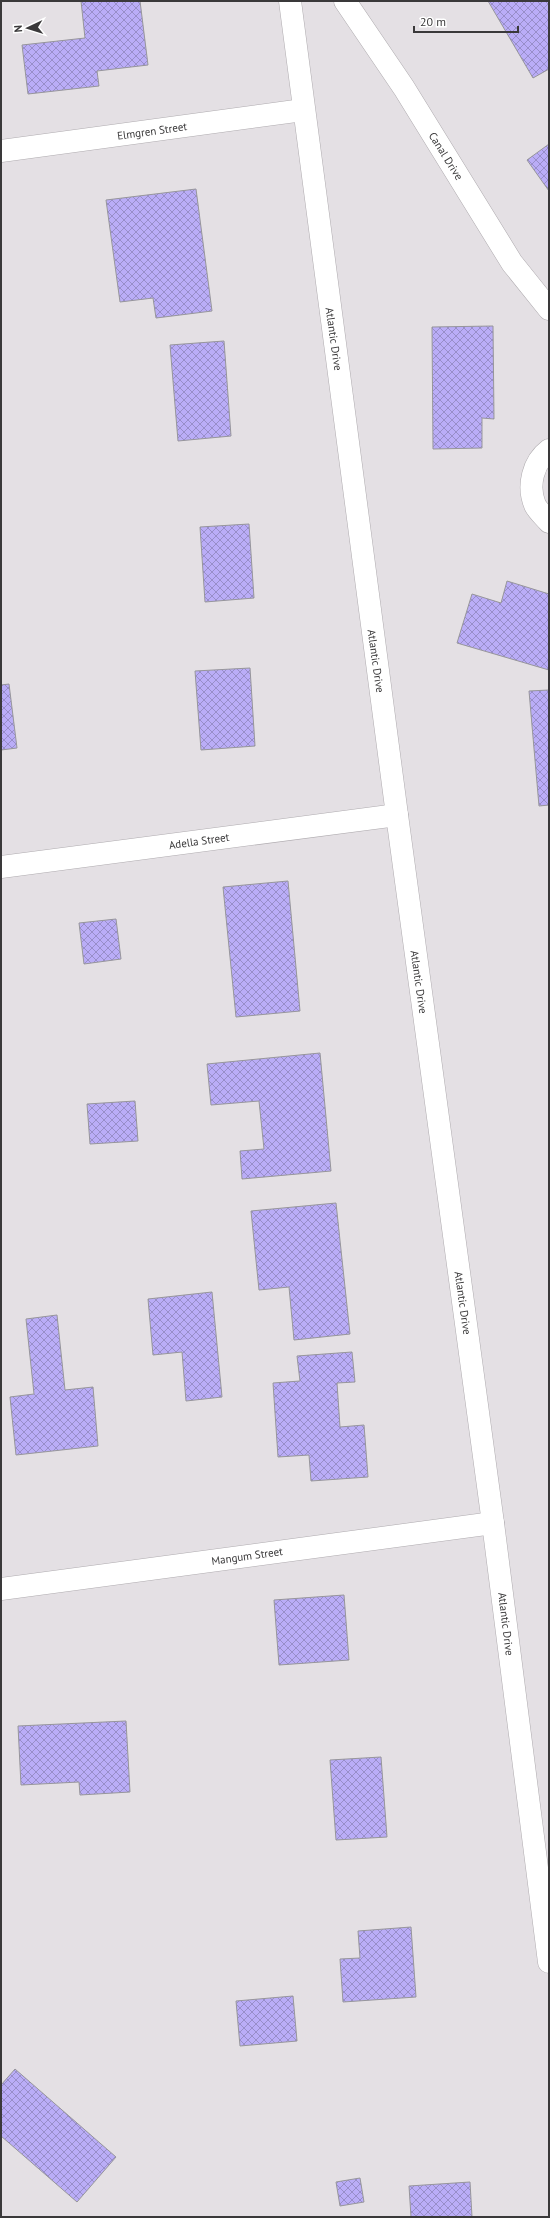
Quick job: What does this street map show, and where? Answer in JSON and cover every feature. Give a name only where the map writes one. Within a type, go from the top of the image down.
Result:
[{"type":"street","name":"Atlantic Drive","points":[[290,1],[303,110],[397,815],[493,1523],[549,1962]]},
{"type":"street","name":"Canal Drive","points":[[345,1],[404,88],[512,263],[549,309]]},
{"type":"street","name":"Elmgren Street","points":[[1,151],[303,110]]},
{"type":"street","points":[[549,450],[536,466],[533,474],[532,490],[535,505],[549,522]]},
{"type":"street","name":"Adella Street","points":[[1,867],[397,815]]},
{"type":"street","name":"Mangum Street","points":[[1,1590],[493,1523]]},
{"type":"building","points":[[81,1],[140,1],[148,65],[97,71],[99,86],[28,94],[22,45],[85,38]]},
{"type":"building","points":[[488,1],[549,1],[549,69],[533,78]]},
{"type":"building","points":[[549,144],[549,191],[527,160]]},
{"type":"building","points":[[196,189],[212,311],[156,318],[153,298],[120,302],[106,200]]},
{"type":"building","points":[[493,326],[494,419],[482,418],[482,448],[433,449],[432,327]]},
{"type":"building","points":[[224,341],[231,436],[178,441],[170,345]]},
{"type":"building","points":[[249,524],[254,598],[205,602],[200,527]]},
{"type":"building","points":[[507,581],[549,594],[549,670],[457,643],[472,594],[501,603]]},
{"type":"building","points":[[250,668],[255,746],[201,750],[195,671]]},
{"type":"building","points":[[9,684],[17,748],[1,750],[1,685]]},
{"type":"building","points":[[549,690],[549,805],[539,806],[529,691]]},
{"type":"building","points":[[288,881],[300,1011],[236,1017],[223,887]]},
{"type":"building","points":[[116,919],[121,959],[84,964],[79,923]]},
{"type":"building","points":[[320,1053],[331,1171],[242,1179],[240,1151],[264,1149],[259,1101],[211,1105],[207,1064]]},
{"type":"building","points":[[135,1101],[138,1141],[90,1144],[87,1104]]},
{"type":"building","points":[[336,1203],[350,1334],[294,1340],[289,1287],[259,1290],[251,1211]]},
{"type":"building","points":[[212,1292],[222,1397],[186,1401],[182,1352],[153,1355],[148,1299]]},
{"type":"building","points":[[57,1315],[65,1390],[93,1387],[98,1446],[16,1455],[10,1397],[34,1394],[26,1319]]},
{"type":"building","points":[[352,1352],[355,1382],[337,1383],[340,1427],[364,1425],[368,1477],[311,1481],[309,1455],[278,1457],[273,1383],[300,1381],[297,1356]]},
{"type":"building","points":[[344,1595],[349,1660],[279,1665],[274,1600]]},
{"type":"building","points":[[126,1721],[130,1792],[80,1795],[79,1782],[21,1785],[18,1726]]},
{"type":"building","points":[[381,1757],[387,1837],[336,1840],[330,1760]]},
{"type":"building","points":[[411,1927],[416,1997],[343,2002],[340,1959],[360,1958],[358,1931]]},
{"type":"building","points":[[293,1996],[297,2041],[240,2046],[236,2001]]},
{"type":"building","points":[[15,2069],[116,2157],[77,2202],[1,2136],[1,2085]]},
{"type":"building","points":[[360,2178],[364,2202],[340,2206],[336,2182]]},
{"type":"building","points":[[470,2182],[472,2217],[411,2217],[409,2186]]}]
